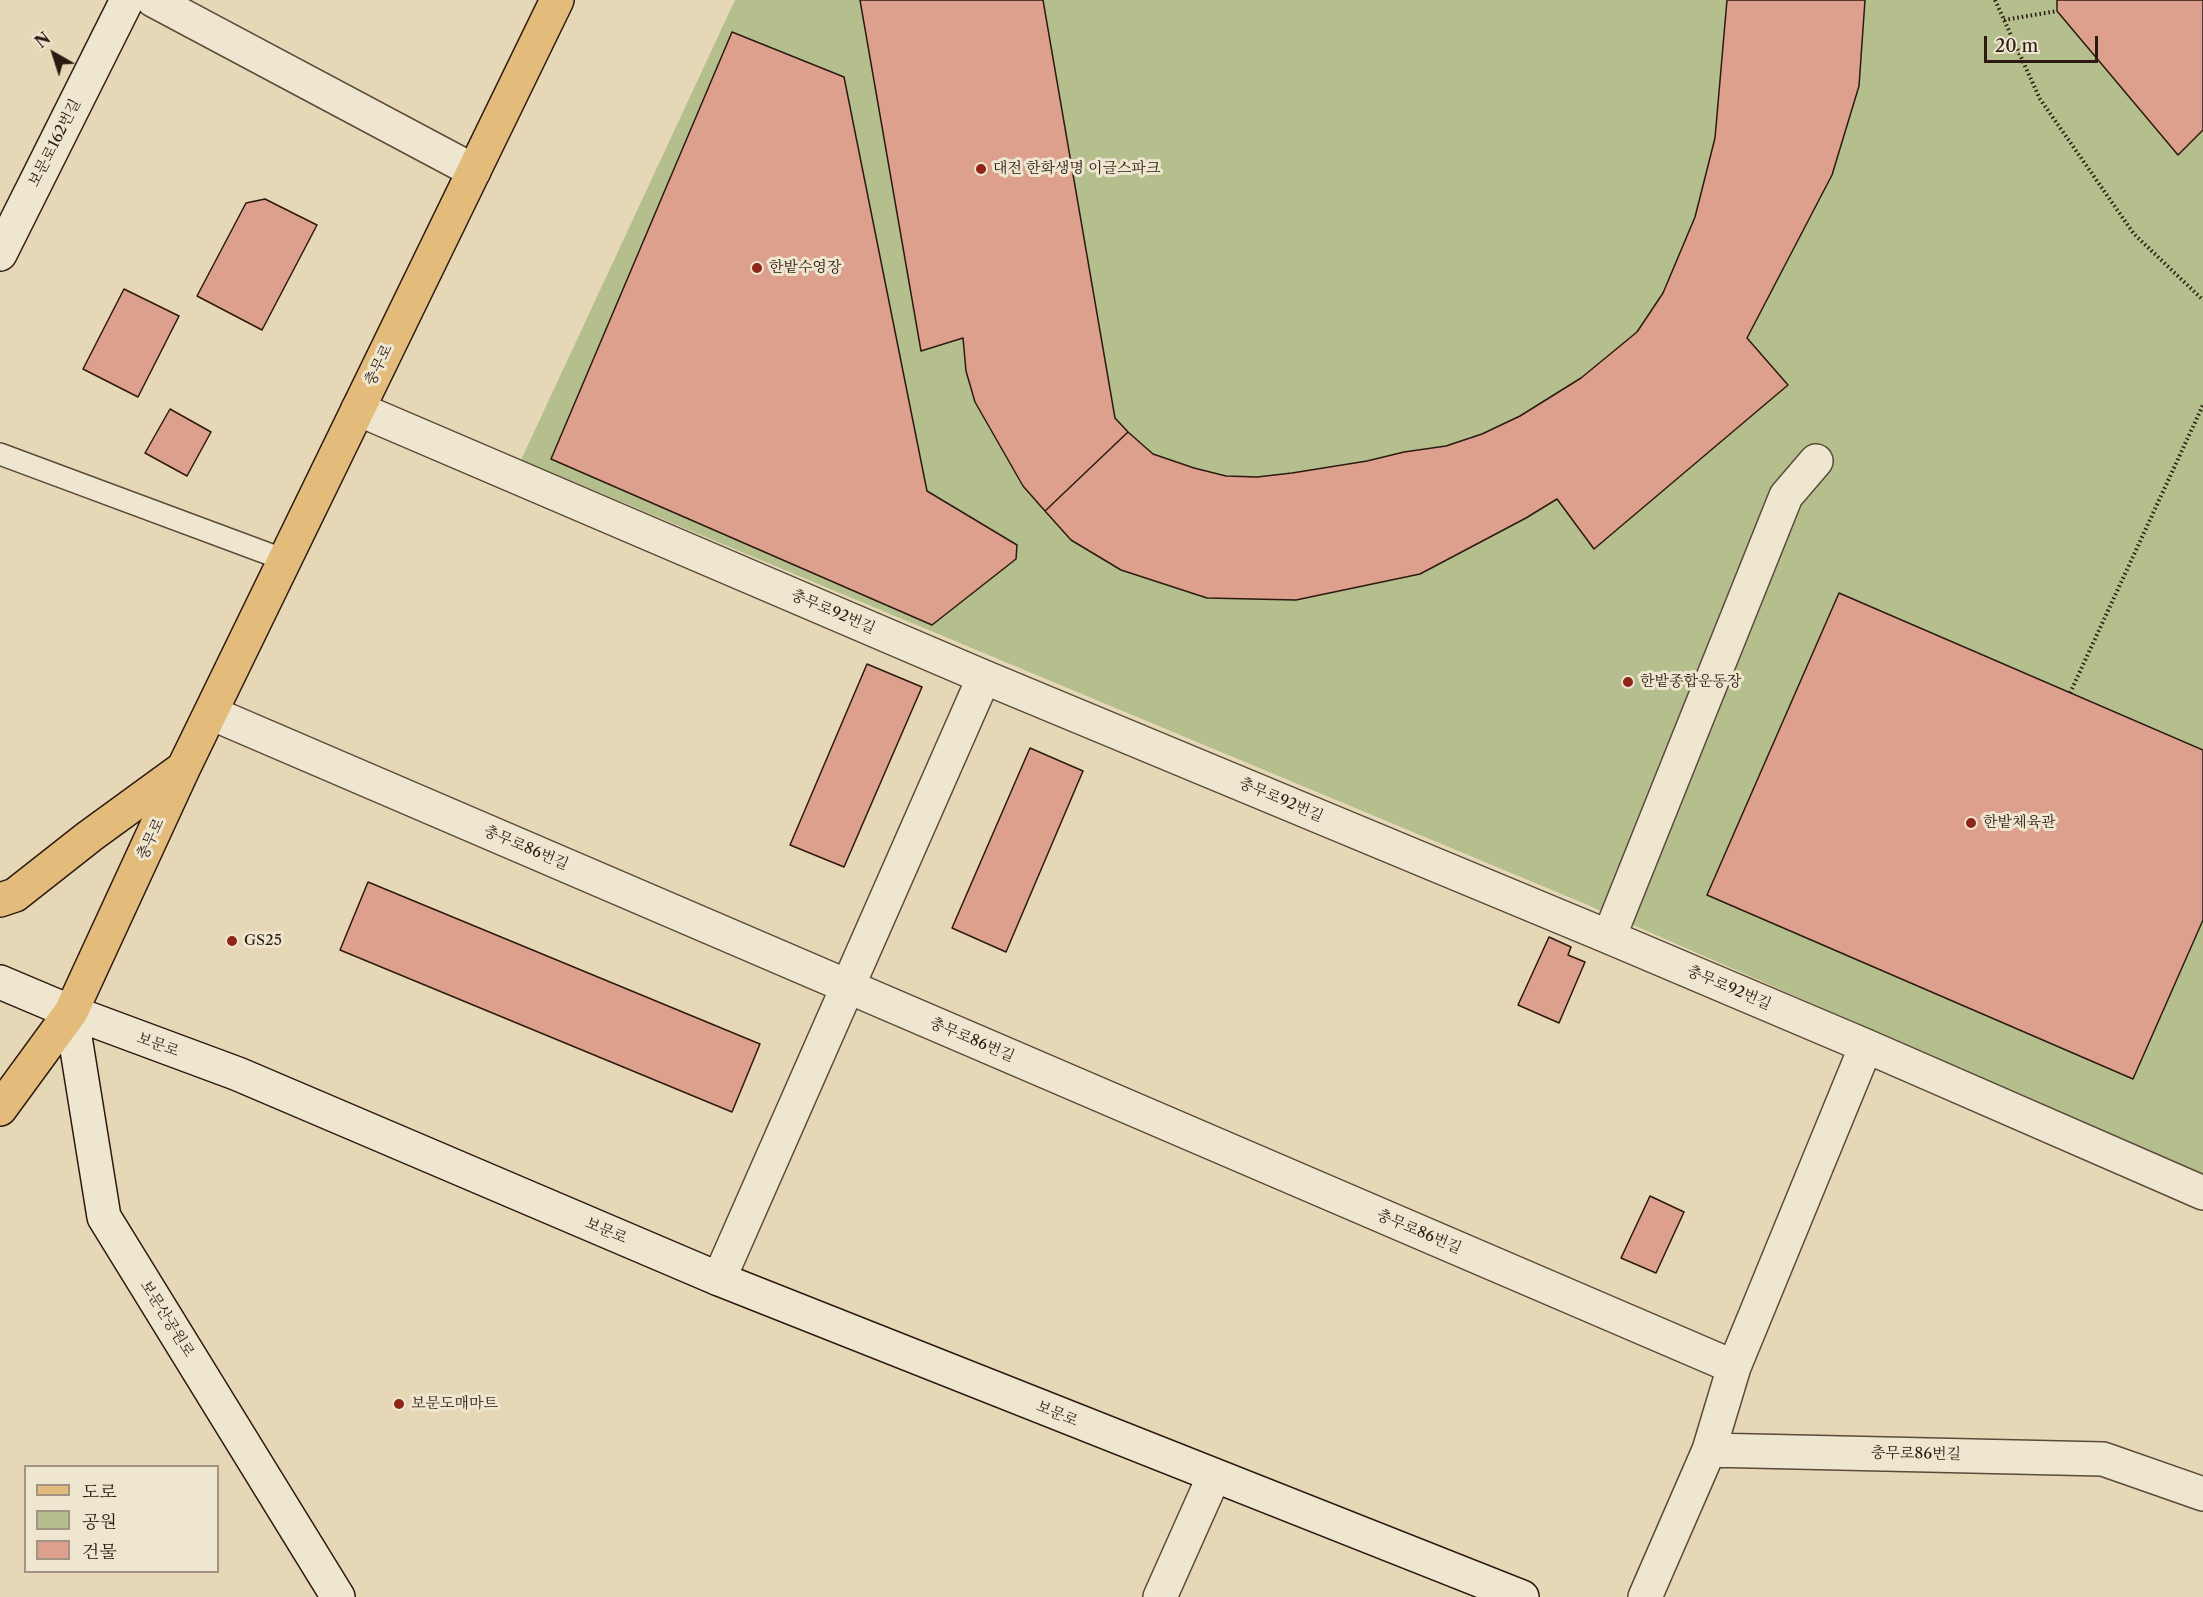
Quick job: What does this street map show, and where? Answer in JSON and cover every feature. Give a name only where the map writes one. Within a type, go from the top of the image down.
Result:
[{"type":"main road","name":"충무로","points":[[0,1108],[71,1012],[184,767],[557,0]]},
{"type":"main road","points":[[0,900],[15,895],[184,767]]},
{"type":"street","name":"보문로162번길","points":[[0,254],[127,0]]},
{"type":"street","points":[[153,0],[474,171]]},
{"type":"street","name":"충무로92번길","points":[[358,409],[984,677],[1866,1046],[2203,1193]]},
{"type":"street","points":[[1609,937],[1786,496],[1816,461]]},
{"type":"street","points":[[719,1279],[984,677]]},
{"type":"street","name":"충무로86번길","points":[[211,713],[1734,1367]]},
{"type":"street","name":"보문로","points":[[0,982],[71,1012],[238,1074],[719,1279],[1522,1597]]},
{"type":"street","name":"보문산공원로","points":[[71,1012],[104,1217],[341,1596]]},
{"type":"street","points":[[1645,1597],[1709,1450],[1734,1367],[1866,1046]]},
{"type":"street","name":"충무로86번길","points":[[1709,1450],[2103,1459],[2203,1494]]},
{"type":"street","points":[[1160,1597],[1214,1476]]},
{"type":"lane","points":[[0,454],[285,560]]},
{"type":"path","points":[[1995,0],[2040,99],[2134,234],[2203,300]]},
{"type":"path","points":[[2004,20],[2057,10]]},
{"type":"path","points":[[2070,693],[2203,405]]},
{"type":"green space","name":"한밭종합운동장","points":[[735,0],[2203,0],[2203,1175],[1583,903],[521,460]]},
{"type":"building","name":"대전 한화생명 이글스파크","points":[[860,0],[1043,0],[1115,418],[1128,432],[1045,511],[1023,486],[975,402],[966,371],[963,338],[921,351]]},
{"type":"building","points":[[1727,0],[1865,0],[1859,86],[1832,175],[1747,338],[1788,385],[1594,549],[1557,499],[1420,574],[1296,600],[1207,598],[1121,570],[1071,540],[1045,511],[1128,432],[1153,454],[1226,476],[1257,477],[1292,473],[1446,446],[1482,434],[1520,416],[1581,378],[1637,332],[1663,293],[1695,217],[1715,138]]},
{"type":"building","points":[[2057,0],[2203,0],[2203,130],[2178,155],[2057,11]]},
{"type":"building","name":"한밭수영장","points":[[732,32],[844,77],[927,491],[1017,545],[1016,559],[932,625],[551,459]]},
{"type":"building","points":[[265,199],[317,225],[262,330],[197,296],[246,203]]},
{"type":"building","points":[[124,289],[179,316],[138,397],[83,369]]},
{"type":"building","points":[[170,409],[211,432],[187,476],[145,453]]},
{"type":"building","name":"한밭체육관","points":[[1839,593],[2203,750],[2203,920],[2133,1079],[1707,895]]},
{"type":"building","points":[[867,664],[922,687],[844,867],[790,845]]},
{"type":"building","points":[[1030,748],[1083,771],[1006,952],[952,928]]},
{"type":"building","points":[[368,882],[760,1044],[732,1112],[340,950]]},
{"type":"building","points":[[1549,937],[1571,947],[1568,955],[1585,962],[1559,1023],[1518,1005]]},
{"type":"building","points":[[1650,1196],[1684,1212],[1656,1273],[1621,1258]]},
{"type":"place","name":"대전 한화생명 이글스파크","points":[[981,169]]},
{"type":"place","name":"한밭수영장","points":[[757,268]]},
{"type":"place","name":"한밭종합운동장","points":[[1628,682]]},
{"type":"place","name":"한밭체육관","points":[[1971,823]]},
{"type":"place","name":"GS25","points":[[232,941]]},
{"type":"place","name":"보문도매마트","points":[[399,1404]]}]
